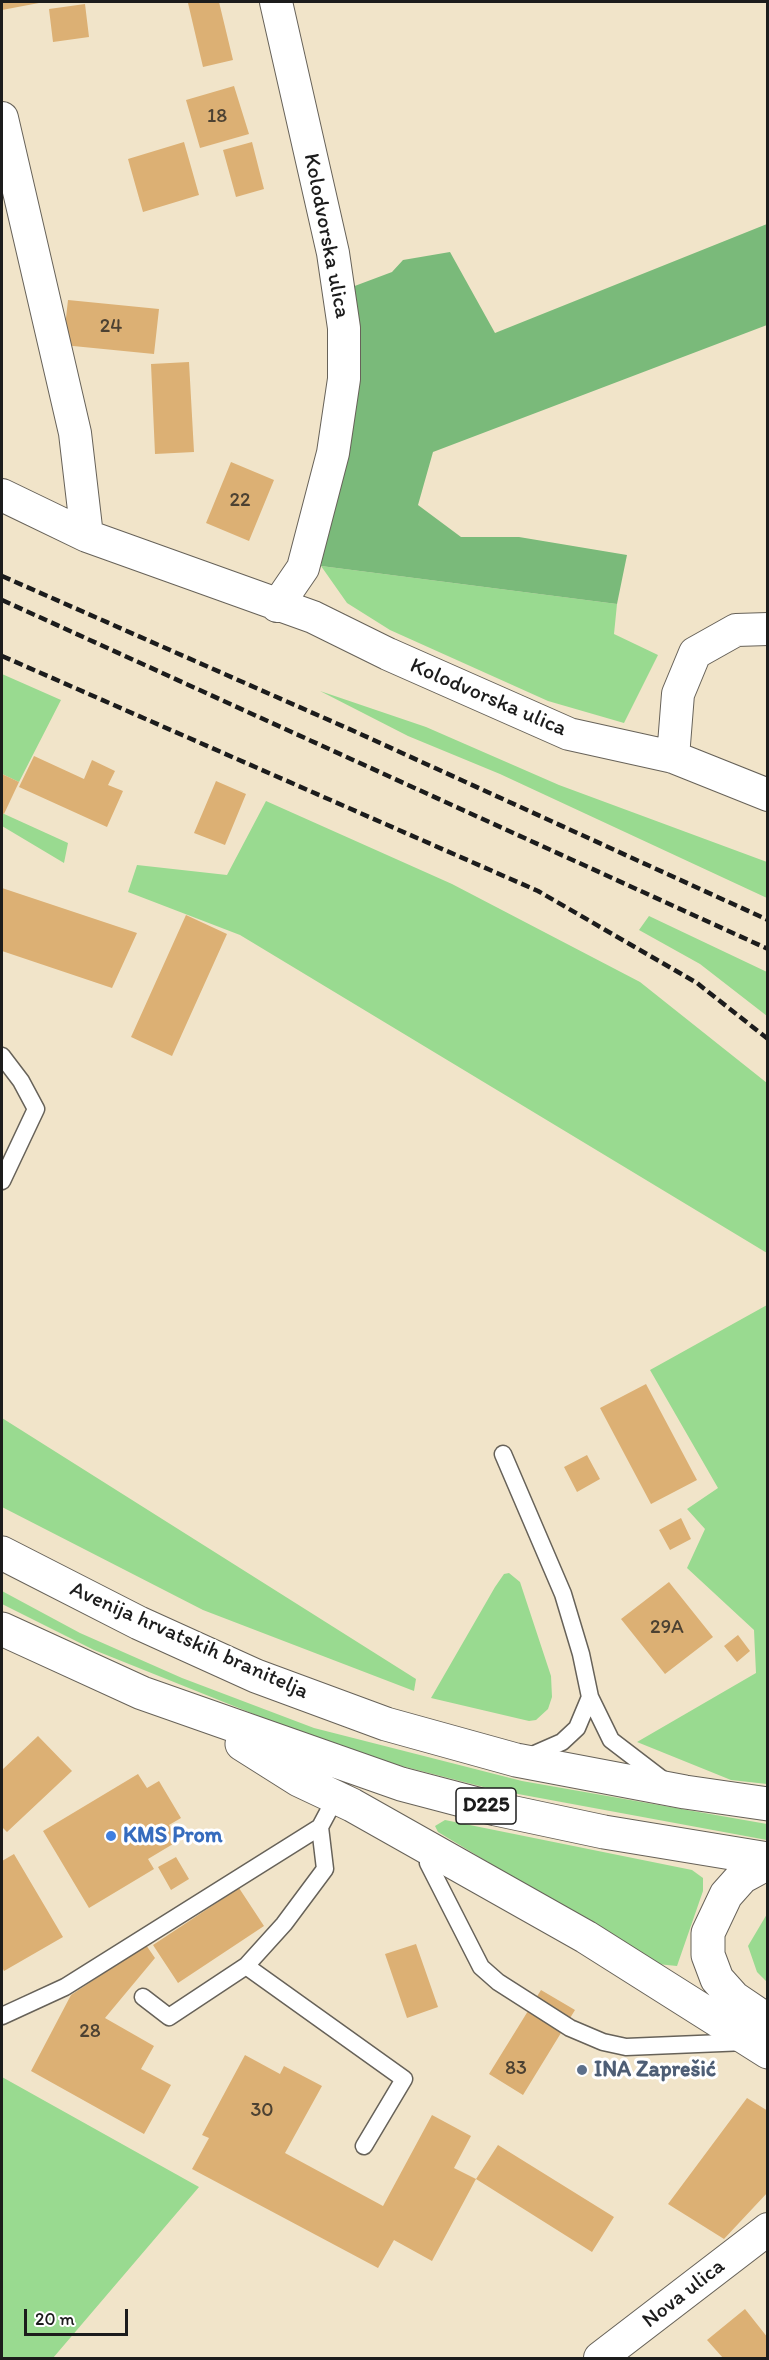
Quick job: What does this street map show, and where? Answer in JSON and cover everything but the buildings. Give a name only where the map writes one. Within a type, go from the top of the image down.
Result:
[{"type":"main road","name":"Avenija hrvatskih branitelja","points":[[2,1553],[139,1623],[256,1676],[386,1724],[516,1760],[685,1792],[768,1804]]},
{"type":"main road","name":"D225","points":[[2,1629],[142,1693],[213,1720],[401,1784],[496,1809],[604,1832],[768,1861]]},
{"type":"main road","points":[[213,1720],[251,1750],[299,1780],[336,1797],[434,1851],[762,2039]]},
{"type":"main road","points":[[762,2039],[734,1998],[717,1979],[708,1955],[708,1933],[716,1911],[726,1896],[742,1877],[768,1861]]},
{"type":"street","name":"Kolodvorska ulica","points":[[276,2],[333,253],[344,328],[344,379],[333,453],[303,568],[277,606]]},
{"type":"street","points":[[2,118],[75,433],[87,536]]},
{"type":"street","name":"Kolodvorska ulica","points":[[2,495],[87,536],[313,617],[388,654],[569,734],[673,757],[768,795]]},
{"type":"street","points":[[673,757],[678,694],[696,653],[736,630],[768,629]]},
{"type":"street","name":"Nova ulica","points":[[600,2358],[768,2229]]},
{"type":"lane","points":[[2,1056],[21,1081],[36,1109],[2,1182]]},
{"type":"lane","points":[[503,1454],[563,1594],[581,1654],[590,1697],[611,1740],[648,1771],[685,1792]]},
{"type":"lane","points":[[516,1760],[543,1752],[562,1742],[577,1728],[590,1697]]},
{"type":"lane","points":[[2,2016],[65,1987],[320,1827],[336,1797]]},
{"type":"lane","points":[[143,1997],[169,2017],[246,1966],[284,1924],[325,1869],[320,1827]]},
{"type":"lane","points":[[434,1851],[428,1863],[481,1967],[498,1982],[570,2028],[603,2042],[626,2048],[762,2039]]},
{"type":"lane","points":[[246,1966],[404,2079],[364,2146]]},
{"type":"green space","points":[[767,224],[767,325],[433,452],[418,505],[461,537],[519,537],[627,555],[617,604],[321,566],[335,480],[352,287],[392,272],[403,260],[450,252],[495,333]]},
{"type":"green space","points":[[321,566],[617,604],[614,634],[658,655],[624,723],[548,701],[390,630],[347,603]]},
{"type":"green space","points":[[2,674],[61,700],[19,782],[2,774]]},
{"type":"green space","points":[[320,691],[426,727],[559,785],[767,862],[767,898],[500,774],[408,736]]},
{"type":"green space","points":[[266,801],[452,884],[640,982],[767,1083],[767,1253],[240,935],[128,892],[137,865],[227,875]]},
{"type":"green space","points":[[2,813],[68,843],[64,863],[2,826]]},
{"type":"green space","points":[[649,916],[767,972],[767,1016],[700,964],[639,930]]},
{"type":"green space","points":[[767,1305],[767,1784],[731,1780],[637,1742],[756,1673],[754,1630],[687,1568],[705,1529],[687,1509],[718,1488],[650,1370]]},
{"type":"green space","points":[[2,1418],[416,1679],[414,1691],[203,1610],[2,1507]]},
{"type":"green space","points":[[509,1573],[520,1582],[551,1676],[552,1697],[548,1709],[536,1720],[529,1721],[431,1698],[495,1587],[504,1574]]},
{"type":"green space","points":[[2,1591],[80,1633],[182,1678],[314,1728],[522,1781],[767,1824],[767,1840],[491,1789],[394,1764],[306,1735],[94,1650],[2,1604]]},
{"type":"green space","points":[[445,1820],[692,1870],[703,1878],[703,1891],[677,1966],[657,1964],[438,1832],[435,1826]]},
{"type":"green space","points":[[767,1914],[767,1982],[757,1972],[748,1946]]},
{"type":"green space","points":[[2,2077],[199,2187],[53,2358],[2,2358]]},
{"type":"railway","points":[[2,576],[356,732],[768,920]]},
{"type":"railway","points":[[2,600],[768,949]]},
{"type":"railway","points":[[2,656],[538,891],[697,983],[768,1039]]},
{"type":"place","name":"KMS Prom","points":[[111,1836]]},
{"type":"place","name":"INA Zaprešić","points":[[582,2070]]}]
